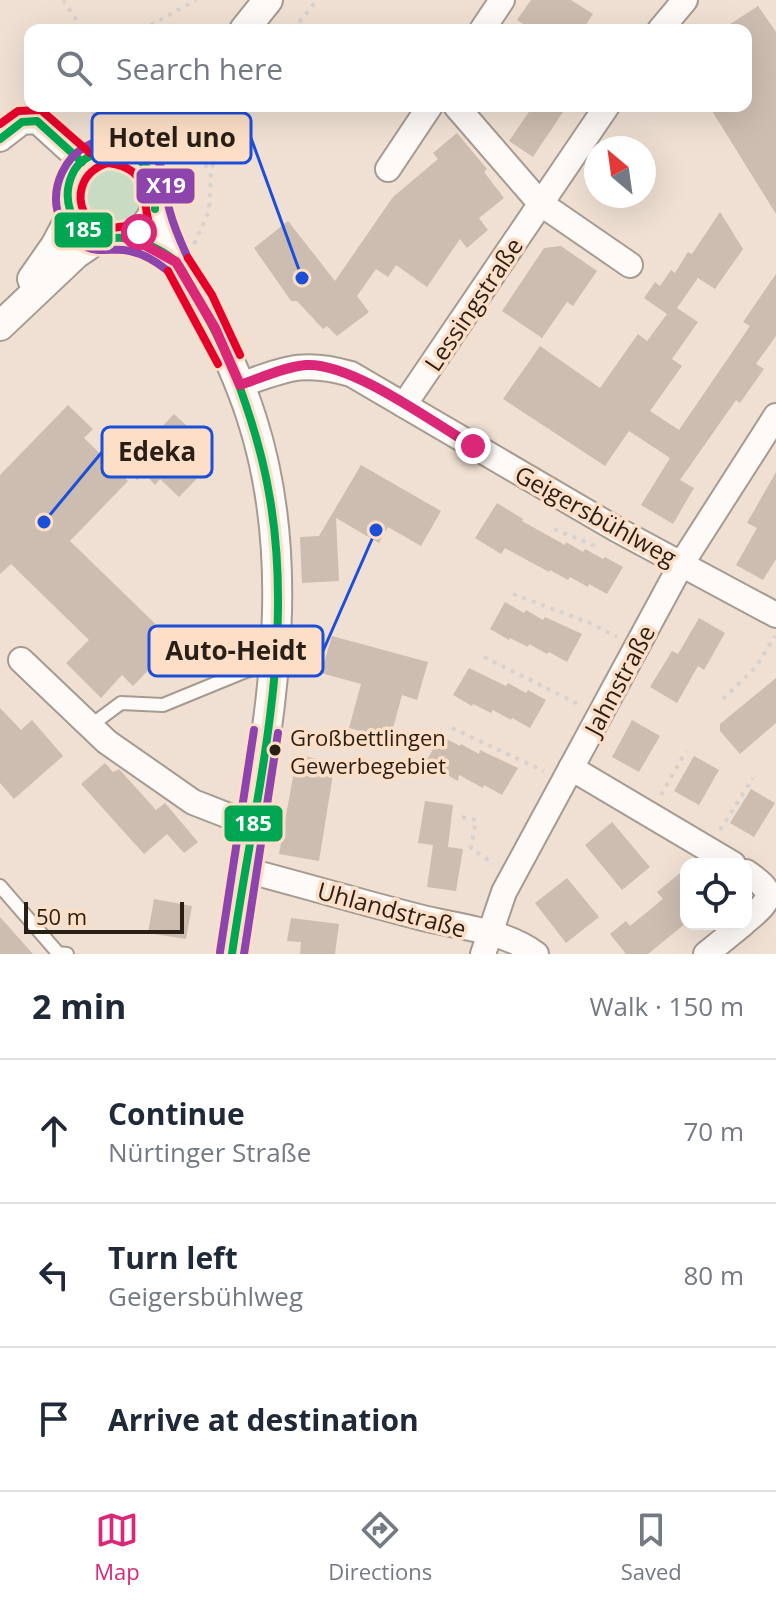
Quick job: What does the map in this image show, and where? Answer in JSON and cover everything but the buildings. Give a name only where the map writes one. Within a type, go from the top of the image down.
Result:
[{"type":"street","points":[[249,24],[268,0]]},
{"type":"street","points":[[486,24],[502,0]]},
{"type":"street","points":[[665,24],[685,0]]},
{"type":"street","points":[[142,160],[179,112]]},
{"type":"street","points":[[388,169],[426,112]]},
{"type":"street","points":[[461,112],[540,203],[630,265]]},
{"type":"street","name":"Lessingstraße","points":[[404,405],[603,112]]},
{"type":"street","points":[[0,139],[22,122],[37,121],[82,162]]},
{"type":"street","points":[[3,323],[76,254],[112,238],[139,232],[149,222],[158,196],[156,183],[142,160],[118,150],[93,154],[73,173],[67,187],[71,216],[78,225],[112,238],[141,243],[178,264]]},
{"type":"street","points":[[155,209],[178,264],[215,328],[240,385],[262,454],[275,522],[279,602],[276,662],[265,753],[232,954]]},
{"type":"street","points":[[3,323],[55,246],[71,216]]},
{"type":"street","name":"Geigersbühlweg","points":[[240,385],[291,368],[324,366],[351,374],[616,529],[776,615]]},
{"type":"street","name":"Jahnstraße","points":[[486,944],[513,877],[682,563],[776,416]]},
{"type":"street","points":[[21,660],[107,742],[193,802],[252,825]]},
{"type":"street","points":[[567,775],[650,814],[723,858]]},
{"type":"street","name":"Uhlandstraße","points":[[245,870],[423,918],[486,944],[524,945],[536,954]]},
{"type":"street","points":[[752,876],[769,889],[770,898],[752,916]]},
{"type":"street","points":[[706,954],[735,930]]},
{"type":"lane","points":[[90,726],[121,703],[163,705],[276,662]]},
{"type":"lane","points":[[0,886],[58,953],[67,954]]},
{"type":"path","points":[[63,0],[79,24]]},
{"type":"path","points":[[153,24],[196,0]]},
{"type":"path","points":[[298,24],[317,0]]},
{"type":"path","points":[[178,264],[195,242],[209,211],[211,170],[230,112]]},
{"type":"path","points":[[513,594],[590,623],[636,648]]},
{"type":"path","points":[[723,699],[756,667],[776,634]]},
{"type":"path","points":[[484,657],[600,714]]},
{"type":"path","points":[[452,728],[519,758],[567,775]]},
{"type":"path","points":[[650,814],[686,751]]},
{"type":"path","points":[[708,849],[753,778]]},
{"type":"path","points":[[462,817],[476,820],[471,848],[513,877]]},
{"type":"green space","points":[[118,162],[139,177],[145,196],[143,209],[135,220],[118,230],[104,230],[87,220],[79,209],[77,189],[87,172],[98,164]]},
{"type":"transit line","points":[[0,124],[18,111],[24,111]]},
{"type":"transit line","points":[[43,112],[90,153]]},
{"type":"transit line","name":"185","points":[[0,139],[22,122],[37,121],[82,162]]},
{"type":"transit line","name":"X19","points":[[168,271],[135,252],[87,247],[72,237],[61,222],[56,206],[62,172],[85,147],[101,141],[119,140],[139,146],[152,155],[163,171],[168,205],[188,258]]},
{"type":"transit line","name":"185","points":[[155,209],[150,173],[130,154],[97,153],[78,165],[72,175],[68,202],[79,226],[98,237],[124,238],[145,244],[167,255],[182,270],[235,375],[254,429],[268,485],[277,556],[275,670],[269,727],[232,954]]},
{"type":"transit line","points":[[108,163],[123,166],[139,179],[152,234],[131,226],[103,227],[87,217],[81,200],[84,182],[92,172],[108,163]]},
{"type":"transit line","points":[[188,258],[212,295],[240,355]]},
{"type":"transit line","points":[[168,271],[218,364]]},
{"type":"transit line","name":"X19","points":[[220,952],[254,730]]},
{"type":"transit line","name":"X19","points":[[244,954],[278,733]]},
{"type":"place","name":"Hotel uno","points":[[302,278]]},
{"type":"place","name":"Edeka","points":[[44,522]]},
{"type":"place","name":"Auto-Heidt","points":[[376,530]]},
{"type":"place","name":"Großbettlingen Gewerbegebiet","points":[[275,750]]},
{"type":"route","points":[[139,232],[126,238],[160,253],[179,266],[215,328],[240,385],[291,368],[324,366],[351,374],[473,446]]}]
